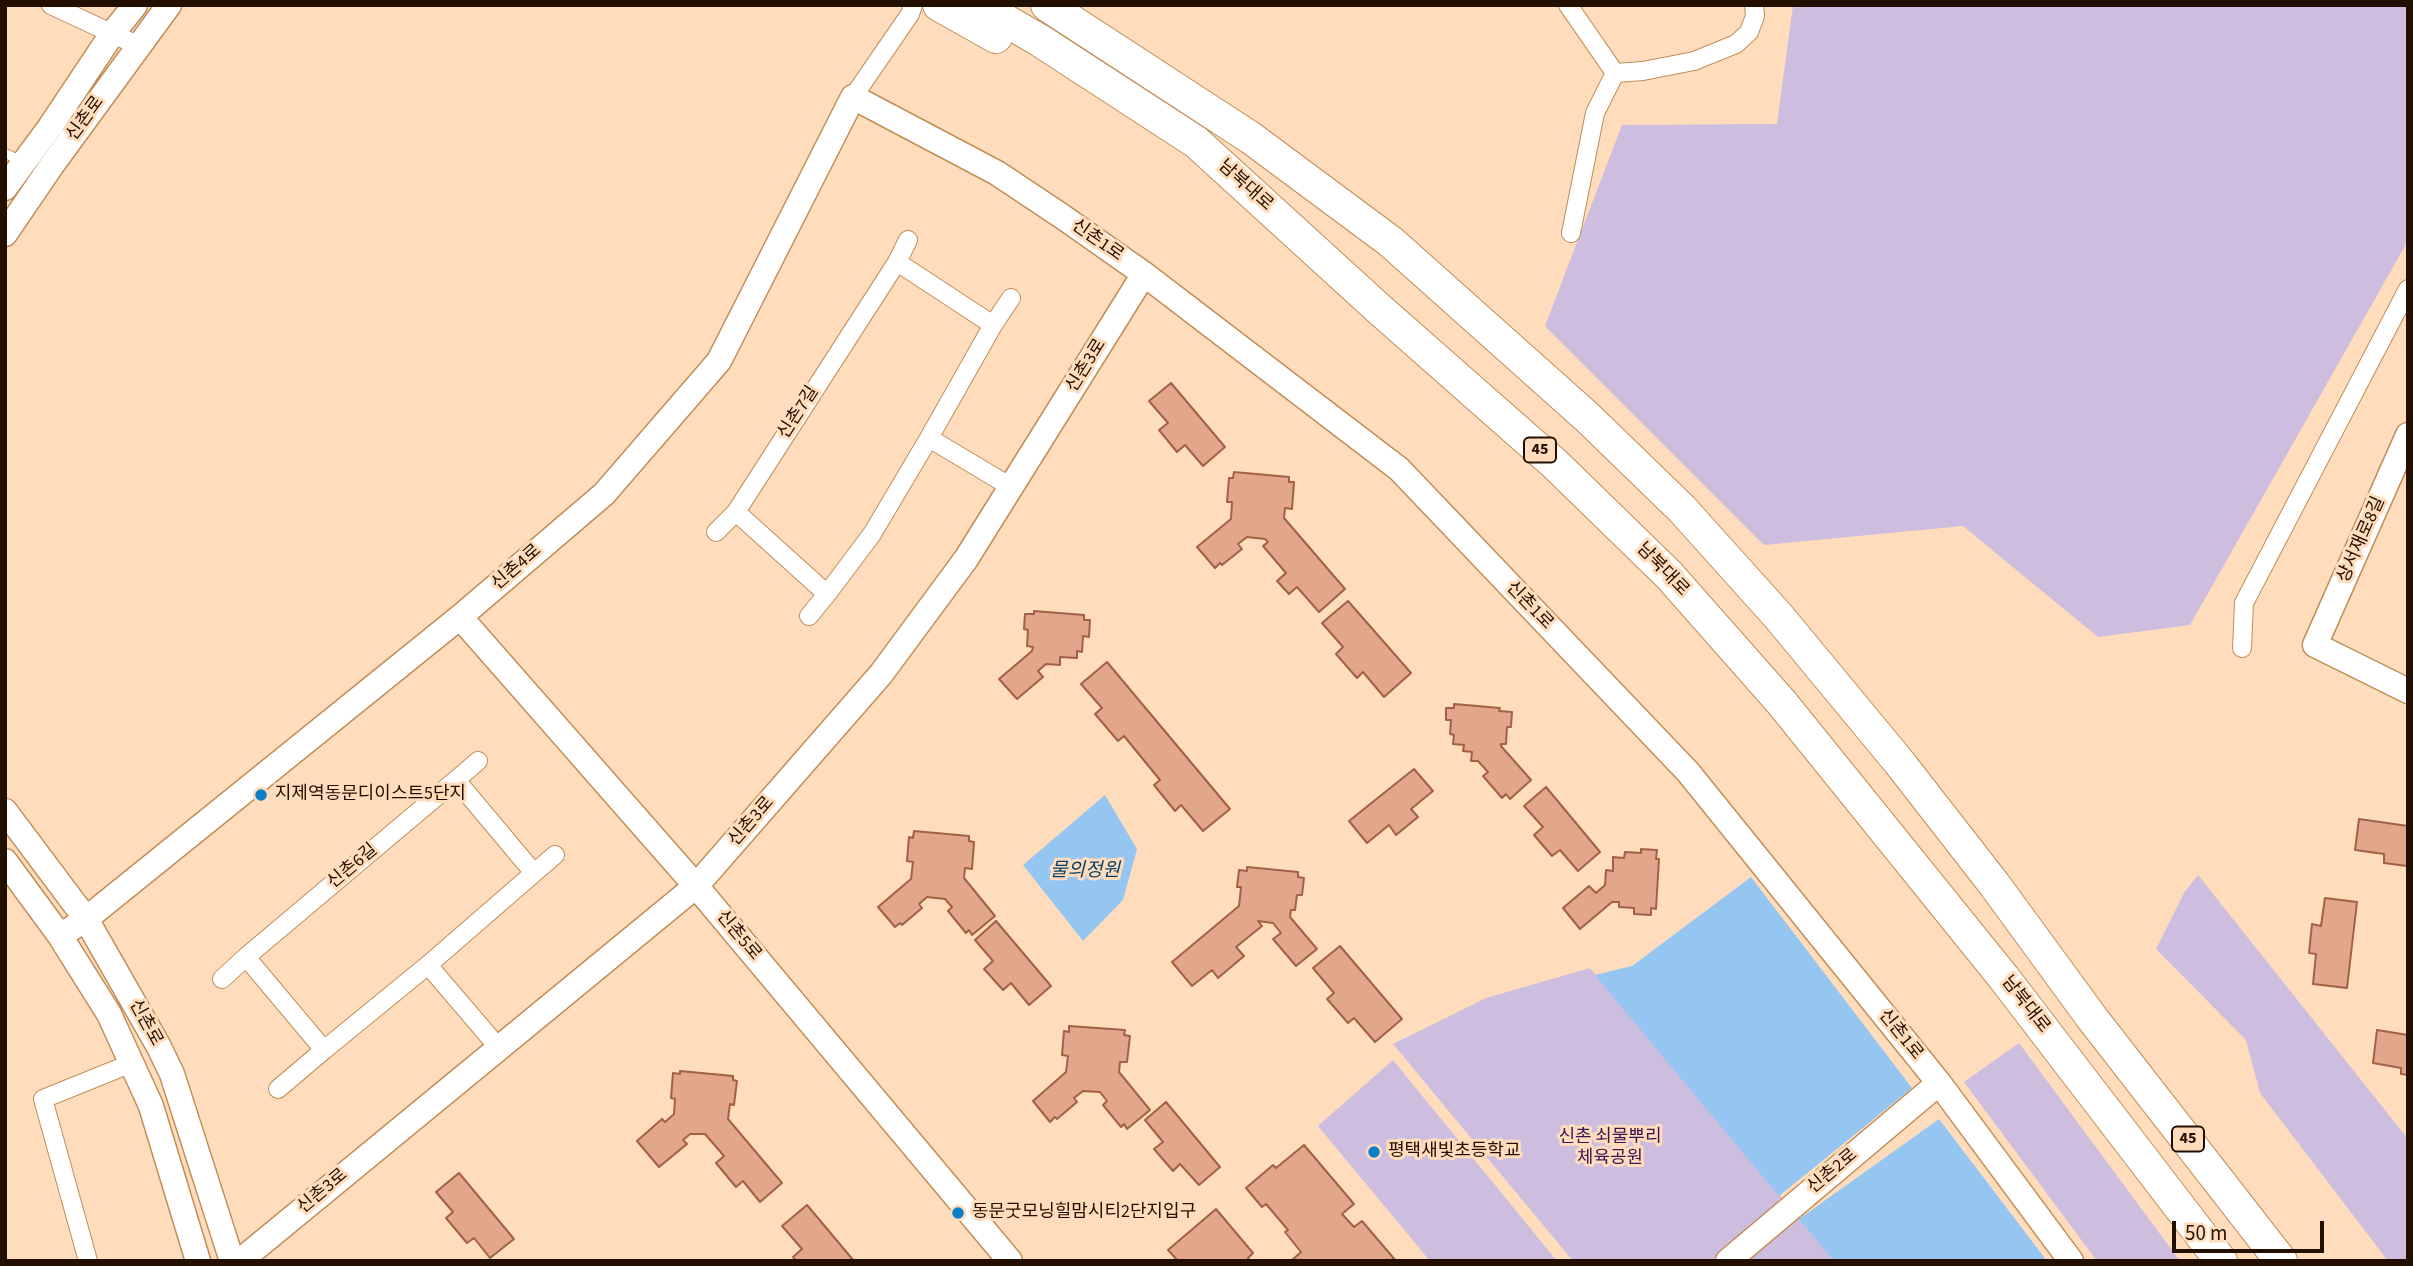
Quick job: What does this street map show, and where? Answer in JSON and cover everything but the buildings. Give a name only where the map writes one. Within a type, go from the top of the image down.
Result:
[{"type":"highway","name":"남북대로","points":[[979,5],[1039,40],[1195,142],[1555,464],[1669,575],[1782,703],[1970,936],[2221,1261]]},
{"type":"highway","name":"45","points":[[1047,5],[1251,138],[1391,242],[1587,417],[1682,509],[1779,617],[1899,762],[1994,884],[2092,1018],[2281,1261]]},
{"type":"highway","points":[[1067,5],[1100,40]]},
{"type":"highway","points":[[921,8],[1079,82],[1116,90]]},
{"type":"street","points":[[51,5],[139,46]]},
{"type":"street","name":"신촌로","points":[[5,188],[14,158],[135,5]]},
{"type":"street","name":"신촌로","points":[[5,234],[169,5]]},
{"type":"street","points":[[1568,5],[1615,73]]},
{"type":"street","points":[[1615,73],[1643,71],[1694,61],[1736,44],[1749,32],[1755,16],[1754,5]]},
{"type":"street","points":[[853,97],[921,8]]},
{"type":"street","points":[[1571,233],[1595,113],[1615,73]]},
{"type":"street","name":"신촌1로","points":[[853,97],[997,173],[1144,274],[1399,470],[1688,772],[1939,1083],[2071,1261]]},
{"type":"street","name":"신촌4로","points":[[60,936],[86,919],[460,617],[604,494],[719,360],[853,97]]},
{"type":"street","name":"신촌7길","points":[[716,532],[736,512],[897,262],[908,240]]},
{"type":"street","points":[[897,262],[993,325]]},
{"type":"street","name":"신촌3로","points":[[240,1261],[498,1046],[696,886],[881,674],[966,559],[1144,274]]},
{"type":"street","points":[[2242,648],[2244,603],[2408,289]]},
{"type":"street","points":[[809,616],[872,534],[1011,298]]},
{"type":"street","name":"상서재로8길","points":[[2408,435],[2315,645],[2408,691]]},
{"type":"street","points":[[929,438],[1011,487]]},
{"type":"street","points":[[736,512],[827,594]]},
{"type":"street","name":"신촌5로","points":[[460,617],[696,886],[1010,1261]]},
{"type":"street","name":"신촌6길","points":[[222,979],[478,761]]},
{"type":"street","points":[[456,780],[534,873]]},
{"type":"street","name":"신촌로","points":[[5,811],[86,919],[159,1047],[172,1074],[232,1261]]},
{"type":"street","points":[[278,1089],[555,855]]},
{"type":"street","name":"신촌로","points":[[5,861],[60,936],[109,1014],[151,1106],[198,1261]]},
{"type":"street","points":[[246,957],[324,1050]]},
{"type":"street","points":[[428,965],[498,1046]]},
{"type":"street","points":[[88,1261],[43,1099],[132,1063]]},
{"type":"street","name":"신촌2로","points":[[1728,1261],[1939,1083]]},
{"type":"green space","points":[[1793,5],[2408,5],[2408,229],[2405,246],[2190,625],[2098,637],[1963,526],[1764,545],[1545,326],[1622,125],[1777,124]]},
{"type":"green space","points":[[2198,875],[2408,1139],[2408,1261],[2388,1261],[2260,1093],[2246,1040],[2156,949],[2184,893]]},
{"type":"green space","name":"신촌 쇠물뿌리 체육공원","points":[[1590,968],[1835,1261],[1573,1261],[1393,1044],[1486,998]]},
{"type":"green space","points":[[2019,1043],[2180,1261],[2097,1261],[1964,1082]]},
{"type":"green space","points":[[1393,1060],[1557,1261],[1430,1261],[1318,1126]]},
{"type":"water","name":"물의정원","points":[[1105,795],[1137,849],[1123,900],[1083,941],[1023,865]]},
{"type":"water","points":[[1751,877],[1912,1088],[1779,1196],[1595,975],[1632,966]]},
{"type":"water","points":[[1939,1119],[2047,1261],[1834,1261],[1799,1219]]},
{"type":"place","name":"지제역동문디이스트5단지","points":[[261,795]]},
{"type":"place","name":"평택새빛초등학교","points":[[1374,1152]]},
{"type":"place","name":"동문굿모닝힐맘시티2단지입구","points":[[958,1213]]}]
